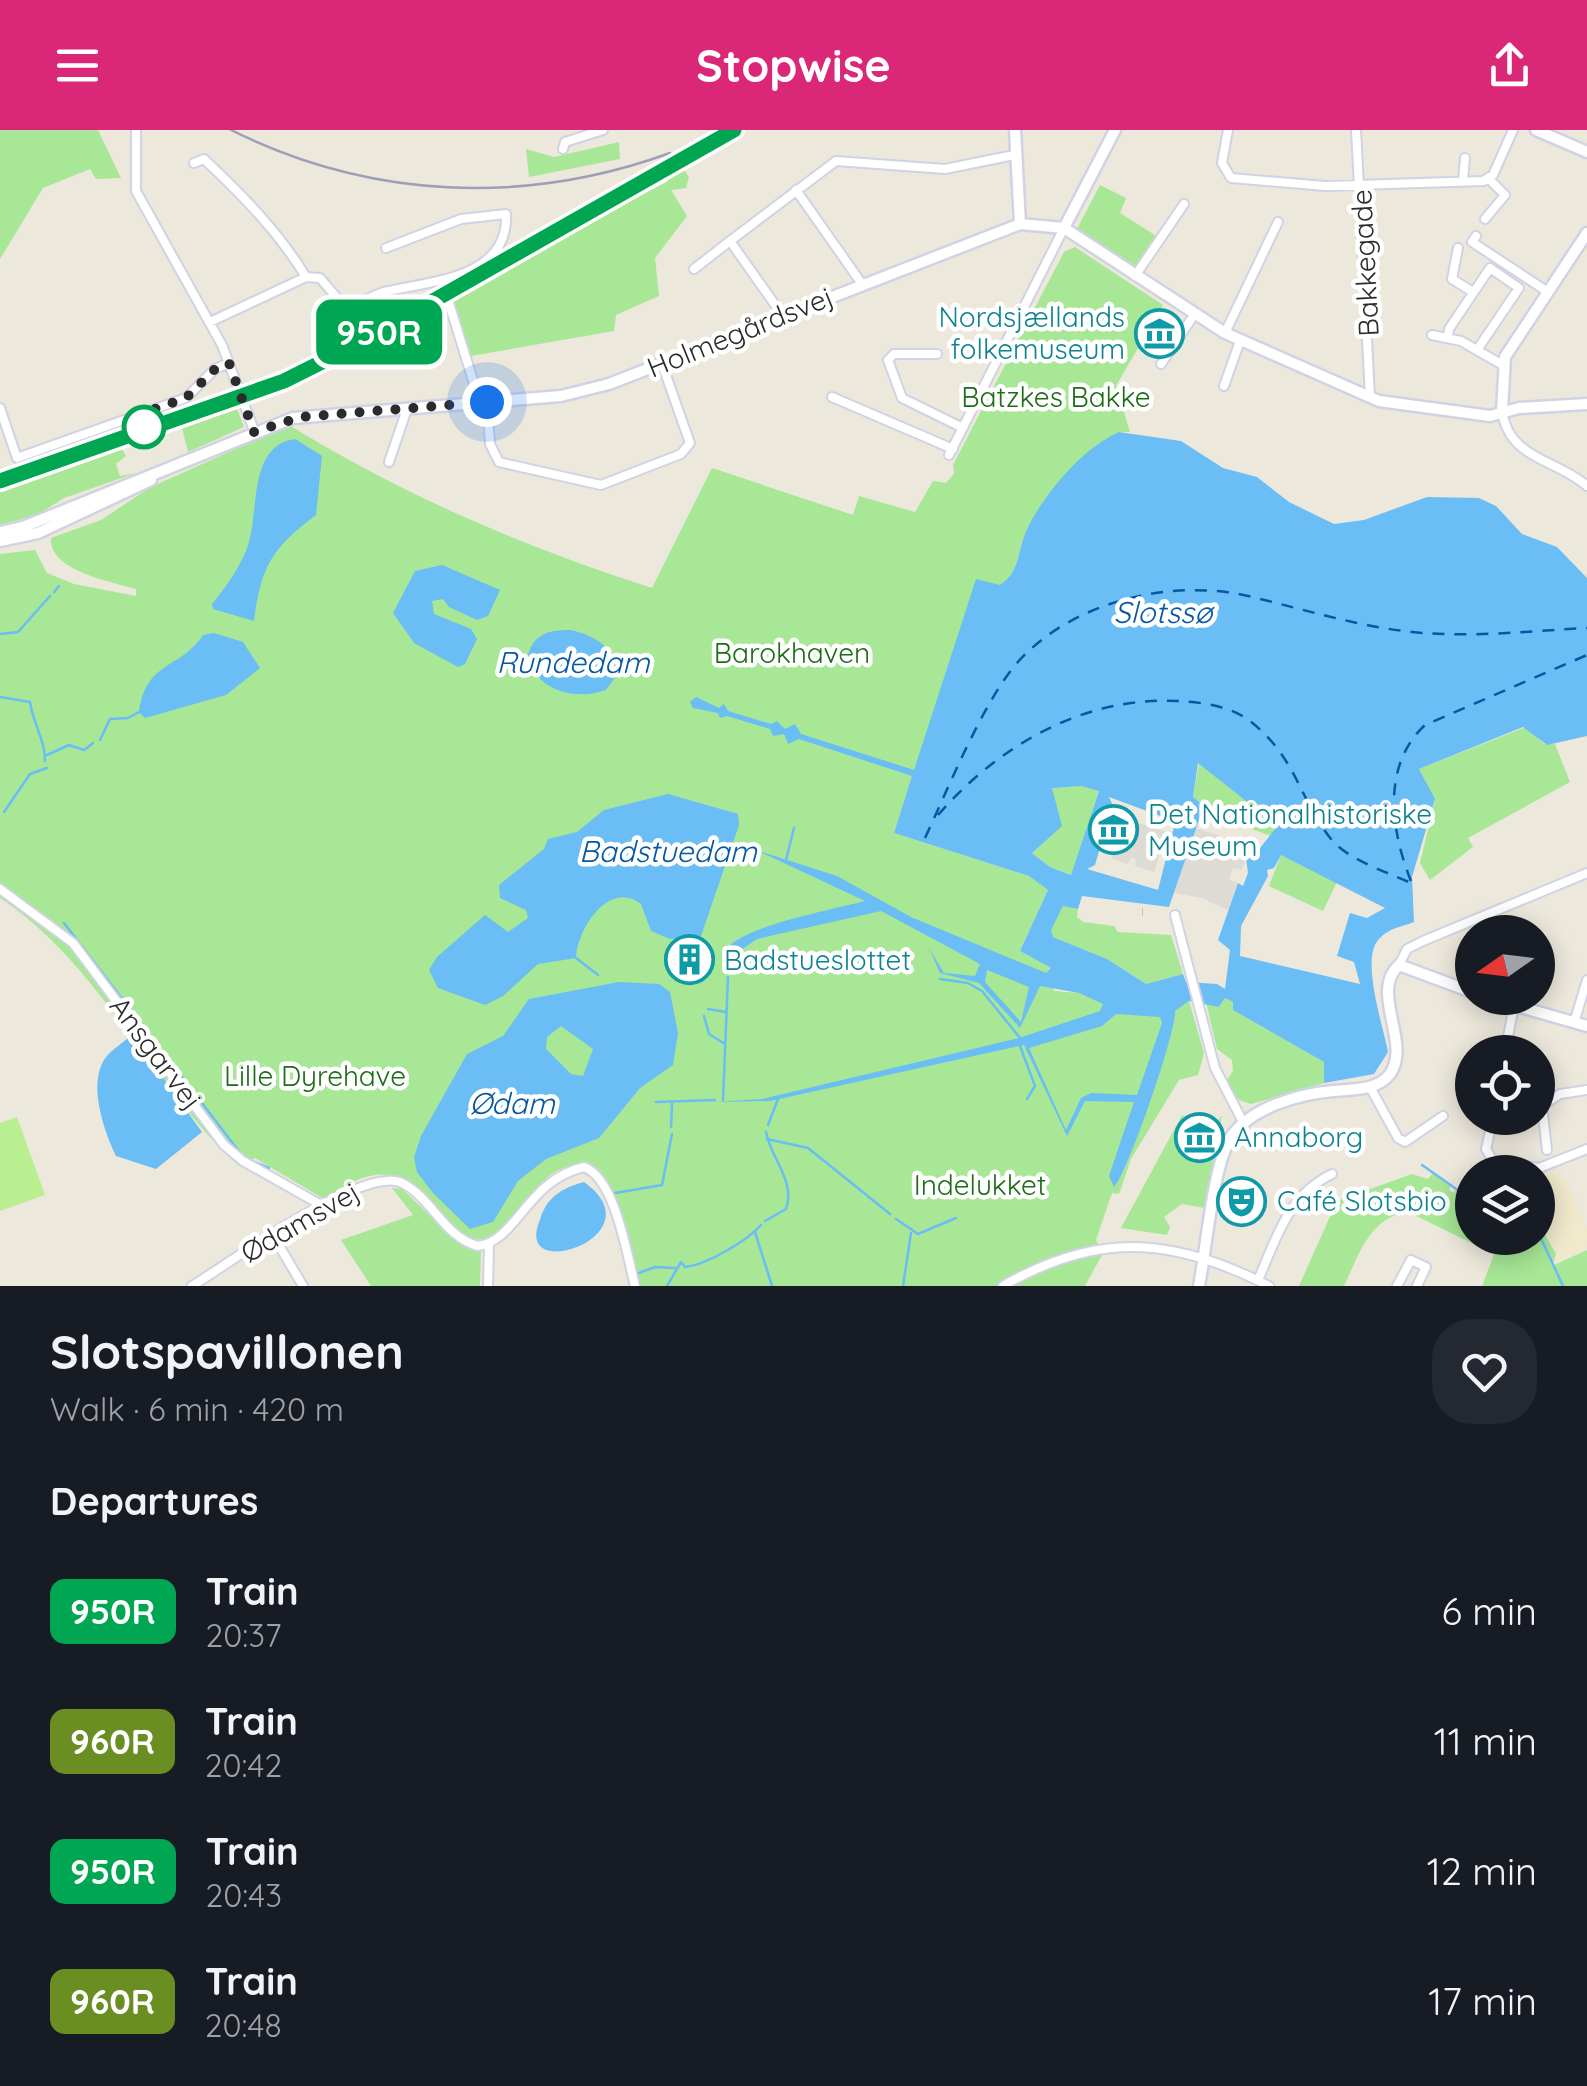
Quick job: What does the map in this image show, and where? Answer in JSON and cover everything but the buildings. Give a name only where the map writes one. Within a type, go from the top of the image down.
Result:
[{"type":"street","points":[[136,130],[136,192],[210,322],[254,432]]},
{"type":"street","points":[[563,148],[564,142],[603,130]]},
{"type":"street","points":[[1014,130],[1020,224]]},
{"type":"street","points":[[832,398],[951,452],[1114,130]]},
{"type":"street","points":[[1228,130],[1222,164],[1231,178],[1325,186],[1489,179]]},
{"type":"street","name":"Bakkegade","points":[[1356,130],[1370,397]]},
{"type":"street","points":[[1489,179],[1513,130]]},
{"type":"street","points":[[1536,130],[1587,152]]},
{"type":"street","points":[[694,270],[836,160],[945,168],[1014,155]]},
{"type":"street","points":[[1463,182],[1465,158]]},
{"type":"street","points":[[194,162],[204,159],[283,240],[306,277],[328,284],[344,306],[352,307],[389,290],[450,280],[498,251],[507,232],[506,214],[461,218],[386,248]]},
{"type":"street","points":[[1485,219],[1505,195],[1489,179]]},
{"type":"street","points":[[796,190],[862,284]]},
{"type":"street","points":[[1135,276],[1184,204]]},
{"type":"street","points":[[1225,333],[1278,222]]},
{"type":"street","name":"Holmegårdsvej","points":[[0,532],[23,527],[254,432],[301,417],[583,392],[1020,224],[1064,228]]},
{"type":"street","points":[[1064,228],[1225,333],[1370,397],[1490,416],[1587,404]]},
{"type":"street","points":[[1587,233],[1501,364],[1504,423],[1519,447],[1587,486]]},
{"type":"street","points":[[1476,236],[1472,242],[1548,292]]},
{"type":"street","points":[[730,241],[782,316]]},
{"type":"street","points":[[1458,248],[1452,280],[1473,292]]},
{"type":"street","points":[[1448,337],[1448,329],[1490,268],[1519,288],[1477,350]]},
{"type":"street","points":[[210,322],[306,277]]},
{"type":"street","points":[[448,300],[483,402],[490,444],[499,462],[601,486],[680,454],[690,443],[662,364]]},
{"type":"street","points":[[1161,364],[1194,314]]},
{"type":"street","points":[[1432,335],[1448,337],[1501,364]]},
{"type":"street","points":[[1224,386],[1240,341]]},
{"type":"street","points":[[937,354],[894,354],[888,360],[896,390],[902,398],[963,428]]},
{"type":"street","points":[[0,408],[17,458],[186,398],[215,369],[229,363]]},
{"type":"street","points":[[389,462],[407,408]]},
{"type":"street","name":"Holmegårdsvej","points":[[0,541],[38,533],[202,454]]},
{"type":"street","points":[[1199,1286],[1226,1149],[1244,1124],[1283,1102],[1328,1091],[1370,1087],[1384,1080],[1395,1064],[1389,987],[1407,949],[1546,888],[1586,876]]},
{"type":"street","name":"Ansgarvej","points":[[0,889],[73,943],[224,1145],[243,1161],[321,1205]]},
{"type":"street","points":[[1175,915],[1215,1068],[1244,1124]]},
{"type":"street","points":[[1397,966],[1455,986]]},
{"type":"street","points":[[1574,1023],[1587,980]]},
{"type":"street","points":[[1546,1015],[1587,1026]]},
{"type":"street","points":[[1370,1087],[1398,1138],[1405,1142],[1443,1116]]},
{"type":"street","points":[[1547,1150],[1542,1106],[1560,1094],[1587,1090]]},
{"type":"street","points":[[1489,1135],[1486,1149],[1493,1161],[1539,1168],[1587,1148]]},
{"type":"street","points":[[488,1286],[488,1245],[501,1236],[540,1188],[565,1172],[584,1167],[594,1171],[606,1188],[635,1286]]},
{"type":"street","points":[[1258,1280],[1294,1201],[1312,1183],[1332,1174]]},
{"type":"street","name":"Ødamsvej","points":[[192,1286],[363,1183],[398,1181],[460,1238],[470,1244],[488,1245]]},
{"type":"street","points":[[274,1237],[304,1286]]},
{"type":"street","points":[[1002,1286],[1033,1270],[1105,1246],[1133,1244],[1204,1256],[1269,1286]]},
{"type":"street","points":[[1397,1286],[1411,1260],[1426,1267],[1417,1286]]},
{"type":"shaded area","points":[[1123,818],[1167,832],[1154,872],[1135,866],[1136,859],[1130,858],[1128,864],[1111,858],[1117,852],[1113,849],[1125,826]]},
{"type":"shaded area","points":[[1196,828],[1221,836],[1221,840],[1226,837],[1249,845],[1242,870],[1233,868],[1229,880],[1238,883],[1228,910],[1202,898],[1174,893]]},
{"type":"shaded area","points":[[1555,1172],[1569,1186],[1587,1229],[1587,1246],[1561,1263],[1555,1251]]},
{"type":"green space","points":[[0,130],[98,130],[121,178],[96,179],[90,169],[43,188],[0,259]]},
{"type":"green space","points":[[619,142],[620,159],[529,177],[526,149],[554,157]]},
{"type":"green space","points":[[683,169],[689,177],[686,188],[671,190],[687,216],[655,258],[659,296],[616,315],[614,331],[471,356],[451,296],[509,261],[667,182],[671,171]]},
{"type":"green space","points":[[1100,185],[1126,198],[1120,213],[1158,237],[1137,267],[1077,229]]},
{"type":"green space","points":[[1075,247],[1163,305],[1116,386],[1130,432],[1119,432],[1059,486],[1030,523],[1007,580],[1000,586],[992,584],[970,599],[894,833],[1029,876],[1048,890],[1020,951],[1051,968],[1054,991],[1079,993],[1103,1003],[1175,1011],[1189,1001],[1204,1053],[1198,1075],[1179,1080],[1131,1159],[1119,1194],[1112,1193],[1096,1240],[1103,1253],[1085,1286],[635,1286],[609,1203],[583,1170],[567,1167],[548,1177],[487,1240],[470,1238],[456,1230],[420,1193],[392,1176],[362,1178],[324,1199],[255,1158],[239,1166],[178,1100],[68,957],[0,898],[0,554],[35,550],[47,573],[74,584],[136,596],[136,589],[70,566],[53,549],[51,538],[101,520],[151,487],[289,425],[420,497],[557,555],[652,588],[712,468],[853,515],[859,496],[915,512],[933,481],[946,483],[954,474],[953,465],[1064,252]]},
{"type":"green space","points":[[237,409],[244,427],[188,452],[182,428]]},
{"type":"green space","points":[[121,447],[126,456],[116,464],[120,476],[136,473],[64,498],[37,515],[0,525],[0,490]]},
{"type":"green space","points":[[1526,727],[1544,744],[1555,744],[1570,782],[1468,838],[1473,847],[1430,880],[1420,863],[1435,800],[1419,769]]},
{"type":"green space","points":[[1199,763],[1241,797],[1289,813],[1271,836],[1202,811],[1202,805],[1193,797]]},
{"type":"green space","points":[[1051,787],[1099,790],[1072,875],[1050,867],[1032,853],[1061,826]]},
{"type":"green space","points":[[1281,855],[1337,882],[1323,911],[1269,886]]},
{"type":"green space","points":[[1063,906],[1078,909],[1077,917],[1083,922],[1114,926],[1118,932],[1171,935],[1183,974],[1146,984],[1107,959],[1053,937],[1050,930]]},
{"type":"green space","points":[[1225,998],[1233,1002],[1233,1010],[1324,1062],[1324,1083],[1251,1104],[1239,1100],[1226,1081],[1233,1071],[1232,1060],[1217,1049],[1206,1002],[1219,1007]]},
{"type":"green space","points":[[1182,1115],[1198,1126],[1186,1148],[1194,1154],[1222,1115],[1204,1208],[1182,1204],[1164,1217],[1170,1227],[1167,1235],[1121,1228]]},
{"type":"green space","points":[[17,1117],[45,1195],[0,1211],[0,1123]]},
{"type":"green space","points":[[1433,1173],[1451,1185],[1449,1190],[1455,1190],[1455,1235],[1406,1211],[1374,1230],[1344,1286],[1299,1286],[1337,1201],[1412,1174],[1428,1179]]},
{"type":"green space","points":[[392,1188],[402,1189],[461,1245],[481,1250],[480,1286],[371,1286],[341,1240],[413,1215]]},
{"type":"green space","points":[[1587,1250],[1587,1286],[1482,1286],[1494,1255],[1555,1252],[1556,1254],[1552,1266]]},
{"type":"water","name":"Slotssø","points":[[1119,432],[1181,441],[1223,468],[1257,477],[1289,502],[1334,524],[1364,520],[1427,497],[1479,498],[1496,506],[1522,534],[1557,547],[1587,578],[1587,736],[1547,745],[1523,727],[1419,769],[1435,799],[1412,877],[1414,922],[1387,932],[1374,948],[1372,976],[1388,1052],[1374,1074],[1324,1083],[1324,1062],[1233,1010],[1233,1002],[1225,998],[1219,1007],[1189,1001],[1175,1011],[1150,1102],[1114,1187],[1109,1176],[1134,1102],[1085,1101],[1067,1136],[1024,1045],[770,1101],[713,1102],[762,1099],[1019,1038],[1100,1011],[1103,1004],[1079,993],[1040,986],[1020,1028],[979,983],[940,973],[929,948],[944,973],[975,976],[980,964],[881,911],[757,939],[728,959],[725,952],[747,935],[788,920],[865,901],[756,850],[837,876],[911,917],[1046,973],[1051,968],[1020,951],[1048,890],[1029,876],[894,833],[912,776],[799,739],[788,744],[784,734],[773,736],[770,729],[727,716],[720,718],[718,713],[693,708],[690,702],[696,697],[719,708],[724,704],[728,711],[771,724],[777,721],[785,729],[795,724],[801,734],[914,770],[976,579],[1000,585],[1007,579],[1016,565],[1025,533],[1046,498],[1079,459]],"holes":[[[1198,763],[1246,801],[1289,812],[1260,848],[1246,857],[1248,873],[1243,886],[1238,883],[1218,940],[1230,950],[1225,989],[1217,984],[1186,982],[1183,974],[1146,984],[1107,959],[1053,937],[1051,930],[1063,906],[1078,909],[1082,896],[1169,907],[1203,805],[1193,797]],[[1081,786],[1099,791],[1071,875],[1050,867],[1032,853],[1062,826],[1052,788]],[[1109,797],[1174,821],[1181,817],[1181,822],[1175,823],[1158,890],[1087,869],[1095,865],[1103,838],[1098,836],[1100,830],[1105,831],[1113,806]],[[1281,855],[1385,908],[1367,918],[1350,913],[1337,956],[1354,962],[1360,984],[1240,956],[1241,926],[1268,876],[1267,870],[1274,868]],[[987,970],[1029,987],[1021,1022],[985,982]],[[1116,1014],[1160,1017],[1162,1023],[1137,1095],[1091,1093],[1081,1098],[1066,1130],[1029,1048],[1102,1026]]]},
{"type":"water","points":[[295,439],[322,456],[316,515],[271,560],[260,586],[254,621],[213,609],[212,604],[246,551],[262,468],[279,444]]},
{"type":"water","points":[[442,565],[500,590],[488,616],[477,620],[449,607],[443,599],[432,601],[434,614],[471,629],[477,639],[465,664],[458,667],[414,643],[393,613],[415,571]]},
{"type":"water","name":"Rundedam","points":[[571,630],[596,640],[614,658],[617,675],[606,690],[582,694],[558,690],[532,667],[528,655],[539,637]]},
{"type":"water","points":[[214,633],[243,642],[260,668],[226,695],[145,718],[139,712],[143,695],[156,674],[203,635]]},
{"type":"water","name":"Badstuedam","points":[[668,794],[738,814],[739,825],[701,936],[670,939],[651,931],[641,904],[617,898],[607,902],[589,922],[576,958],[538,964],[503,996],[485,1005],[438,988],[429,970],[437,957],[485,915],[508,932],[528,918],[526,910],[500,898],[499,885],[544,849],[548,839],[577,832],[604,810]]},
{"type":"water","name":"Ødam","points":[[619,982],[659,984],[670,992],[678,1033],[673,1065],[640,1088],[599,1138],[546,1159],[518,1181],[493,1222],[470,1229],[433,1193],[417,1172],[414,1157],[421,1136],[467,1054],[503,1036],[529,999]],"holes":[[[561,1026],[593,1049],[583,1076],[571,1074],[546,1049],[547,1037]]]},
{"type":"water","points":[[132,1035],[202,1132],[156,1169],[116,1156],[99,1106],[101,1066]]},
{"type":"water","points":[[584,1182],[603,1202],[605,1220],[596,1235],[580,1246],[545,1250],[537,1240],[547,1205],[563,1190]]},
{"type":"waterway","points":[[54,592],[59,586]]},
{"type":"waterway","points":[[0,634],[18,632],[50,596]]},
{"type":"waterway","points":[[0,697],[30,702],[45,761]]},
{"type":"waterway","points":[[100,740],[110,719],[128,718],[139,712]]},
{"type":"waterway","points":[[47,755],[69,745],[84,750],[93,743]]},
{"type":"waterway","points":[[4,812],[30,774],[47,768]]},
{"type":"waterway","points":[[786,860],[794,828]]},
{"type":"waterway","points":[[64,923],[241,1154]]},
{"type":"waterway","points":[[576,958],[598,975]]},
{"type":"waterway","points":[[723,1100],[728,977]]},
{"type":"waterway","points":[[940,979],[968,983],[982,991],[1020,1038]]},
{"type":"waterway","points":[[708,1009],[726,1012]]},
{"type":"waterway","points":[[704,1016],[709,1034],[725,1044]]},
{"type":"waterway","points":[[1020,1046],[1035,1086],[1027,1099]]},
{"type":"waterway","points":[[768,1125],[778,1099]]},
{"type":"waterway","points":[[656,1102],[715,1100]]},
{"type":"waterway","points":[[671,1127],[672,1104]]},
{"type":"waterway","points":[[765,1221],[786,1209],[788,1199],[785,1179],[766,1132]]},
{"type":"waterway","points":[[615,1193],[662,1185],[672,1134]]},
{"type":"waterway","points":[[767,1139],[808,1148],[890,1214]]},
{"type":"waterway","points":[[247,1159],[269,1168]]},
{"type":"waterway","points":[[1422,1165],[1455,1188]]},
{"type":"waterway","points":[[896,1219],[918,1234],[956,1218]]},
{"type":"waterway","points":[[667,1286],[681,1262],[685,1267],[715,1257],[761,1225]]},
{"type":"waterway","points":[[755,1232],[772,1286]]},
{"type":"waterway","points":[[903,1286],[911,1233]]},
{"type":"waterway","points":[[1549,1255],[1563,1286]]},
{"type":"waterway","points":[[639,1273],[655,1267],[675,1268]]},
{"type":"ferry route","points":[[925,838],[979,723],[1017,663],[1065,624],[1124,600],[1155,593],[1218,591],[1370,626],[1434,634],[1587,628]]},
{"type":"ferry route","points":[[1411,881],[1399,841],[1394,800],[1401,760],[1411,741],[1425,725],[1587,655]]},
{"type":"ferry route","points":[[938,815],[1015,747],[1076,717],[1142,702],[1205,704],[1242,716],[1266,735],[1338,846],[1368,865],[1411,883]]},
{"type":"railway","points":[[231,130],[338,170],[392,182],[448,187],[504,187],[559,181],[615,170],[670,153]]},
{"type":"railway","points":[[0,481],[283,381],[353,347],[734,130]]},
{"type":"train","name":"950R","points":[[0,481],[133,430],[284,381],[352,347],[734,130]]},
{"type":"place","name":"Nordsjællands folkemuseum","points":[[1160,333]]},
{"type":"place","name":"Det Nationalhistoriske Museum","points":[[1113,830]]},
{"type":"place","name":"Badstueslottet","points":[[689,960]]},
{"type":"place","name":"Annaborg","points":[[1199,1137]]},
{"type":"place","name":"Café Slotsbio","points":[[1242,1201]]},
{"type":"route","points":[[144,427],[135,416],[186,398],[215,369],[229,363],[254,432],[301,417],[487,402]]},
{"type":"park label","name":"Batzkes Bakke","points":[[1056,397]]},
{"type":"park label","name":"Barokhaven","points":[[792,653]]},
{"type":"park label","name":"Lille Dyrehave","points":[[315,1076]]},
{"type":"park label","name":"Indelukket","points":[[980,1185]]}]
